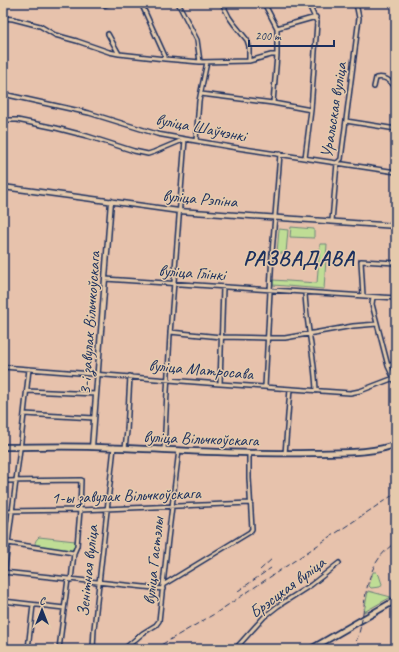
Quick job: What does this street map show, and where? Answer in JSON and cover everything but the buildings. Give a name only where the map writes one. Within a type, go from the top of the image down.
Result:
[{"type":"main road","name":"вуліца Вільчкоўскага","points":[[3,447],[92,447],[285,454],[358,451],[384,448],[396,444]]},
{"type":"main road","points":[[311,649],[396,600]]},
{"type":"street","points":[[105,5],[110,3]]},
{"type":"street","points":[[141,3],[165,56],[165,60]]},
{"type":"street","points":[[178,3],[197,40],[200,62]]},
{"type":"street","points":[[222,3],[234,24],[247,40],[249,46],[249,61]]},
{"type":"street","points":[[264,3],[277,28],[277,55],[273,103]]},
{"type":"street","points":[[305,158],[317,22],[316,17],[308,3]]},
{"type":"street","name":"Уральская вуліца","points":[[332,221],[338,163],[341,159],[359,18],[355,3]]},
{"type":"street","points":[[277,28],[316,17]]},
{"type":"street","points":[[3,18],[40,26],[55,35],[119,54],[165,60],[200,62],[249,61],[271,55],[277,55]]},
{"type":"street","points":[[108,34],[119,54]]},
{"type":"street","points":[[196,141],[201,94],[207,62]]},
{"type":"street","points":[[374,87],[376,78],[382,77],[396,88]]},
{"type":"street","name":"вуліца Шаўчэнкі","points":[[3,94],[89,113],[158,134],[396,172]]},
{"type":"street","points":[[201,94],[273,103],[310,110]]},
{"type":"street","points":[[3,120],[17,120],[56,128],[148,154],[185,139],[170,332],[164,450]]},
{"type":"street","points":[[346,121],[396,129]]},
{"type":"street","points":[[264,387],[280,154]]},
{"type":"street","name":"вуліца Рэпіна","points":[[3,187],[179,211],[396,226]]},
{"type":"street","name":"3-і завулак Вільчкоўскага","points":[[92,447],[110,201]]},
{"type":"street","points":[[363,296],[361,261],[396,263]]},
{"type":"street","name":"вуліца Глінкі","points":[[105,279],[396,298]]},
{"type":"street","points":[[220,384],[223,287]]},
{"type":"street","points":[[305,292],[316,380],[316,391]]},
{"type":"street","points":[[373,297],[372,304],[388,366],[396,383]]},
{"type":"street","points":[[170,332],[221,337],[285,338],[309,333],[377,324]]},
{"type":"street","points":[[388,366],[396,363]]},
{"type":"street","name":"вуліца Матросава","points":[[3,367],[350,393],[358,392],[394,378]]},
{"type":"street","points":[[3,583],[21,447],[29,369]]},
{"type":"street","points":[[125,448],[130,376]]},
{"type":"street","points":[[285,454],[290,389]]},
{"type":"street","points":[[27,391],[96,394]]},
{"type":"street","points":[[24,414],[94,418]]},
{"type":"street","name":"Зенітная вуліца","points":[[93,649],[114,448]]},
{"type":"street","name":"вуліца Гастэлы","points":[[124,649],[143,633],[156,625],[159,621],[179,450]]},
{"type":"street","points":[[163,585],[250,532],[252,529],[249,453]]},
{"type":"street","points":[[3,480],[81,480],[77,546],[74,553],[64,608],[59,649]]},
{"type":"street","name":"1-ы завулак Вільчкоўскага","points":[[3,511],[80,510],[251,503]]},
{"type":"street","points":[[8,543],[74,553]]},
{"type":"street","name":"Брэсцкая вуліца","points":[[241,649],[237,647],[264,617],[339,563]]},
{"type":"street","points":[[4,572],[163,590]]},
{"type":"street","points":[[3,601],[64,608]]},
{"type":"street","points":[[28,649],[34,605]]},
{"type":"green space","points":[[291,227],[314,229],[314,238],[290,237]]},
{"type":"green space","points":[[279,229],[288,230],[286,253],[277,253]]},
{"type":"green space","points":[[320,244],[327,244],[324,289],[273,285],[273,280],[317,283]]},
{"type":"green space","points":[[39,537],[75,541],[75,548],[72,551],[37,546],[35,545],[35,542]]},
{"type":"green space","points":[[373,572],[376,572],[379,575],[382,584],[380,587],[371,588],[369,586]]},
{"type":"green space","points":[[368,591],[391,597],[364,612]]},
{"type":"railway","points":[[154,649],[216,613],[396,493]]},
{"type":"railway","points":[[352,649],[359,632],[371,573],[380,556],[396,542]]},
{"type":"railway","points":[[260,570],[273,558]]},
{"type":"railway","points":[[238,591],[271,568]]},
{"type":"district","name":"РАЗВАДАВА","points":[[299,258]]}]
